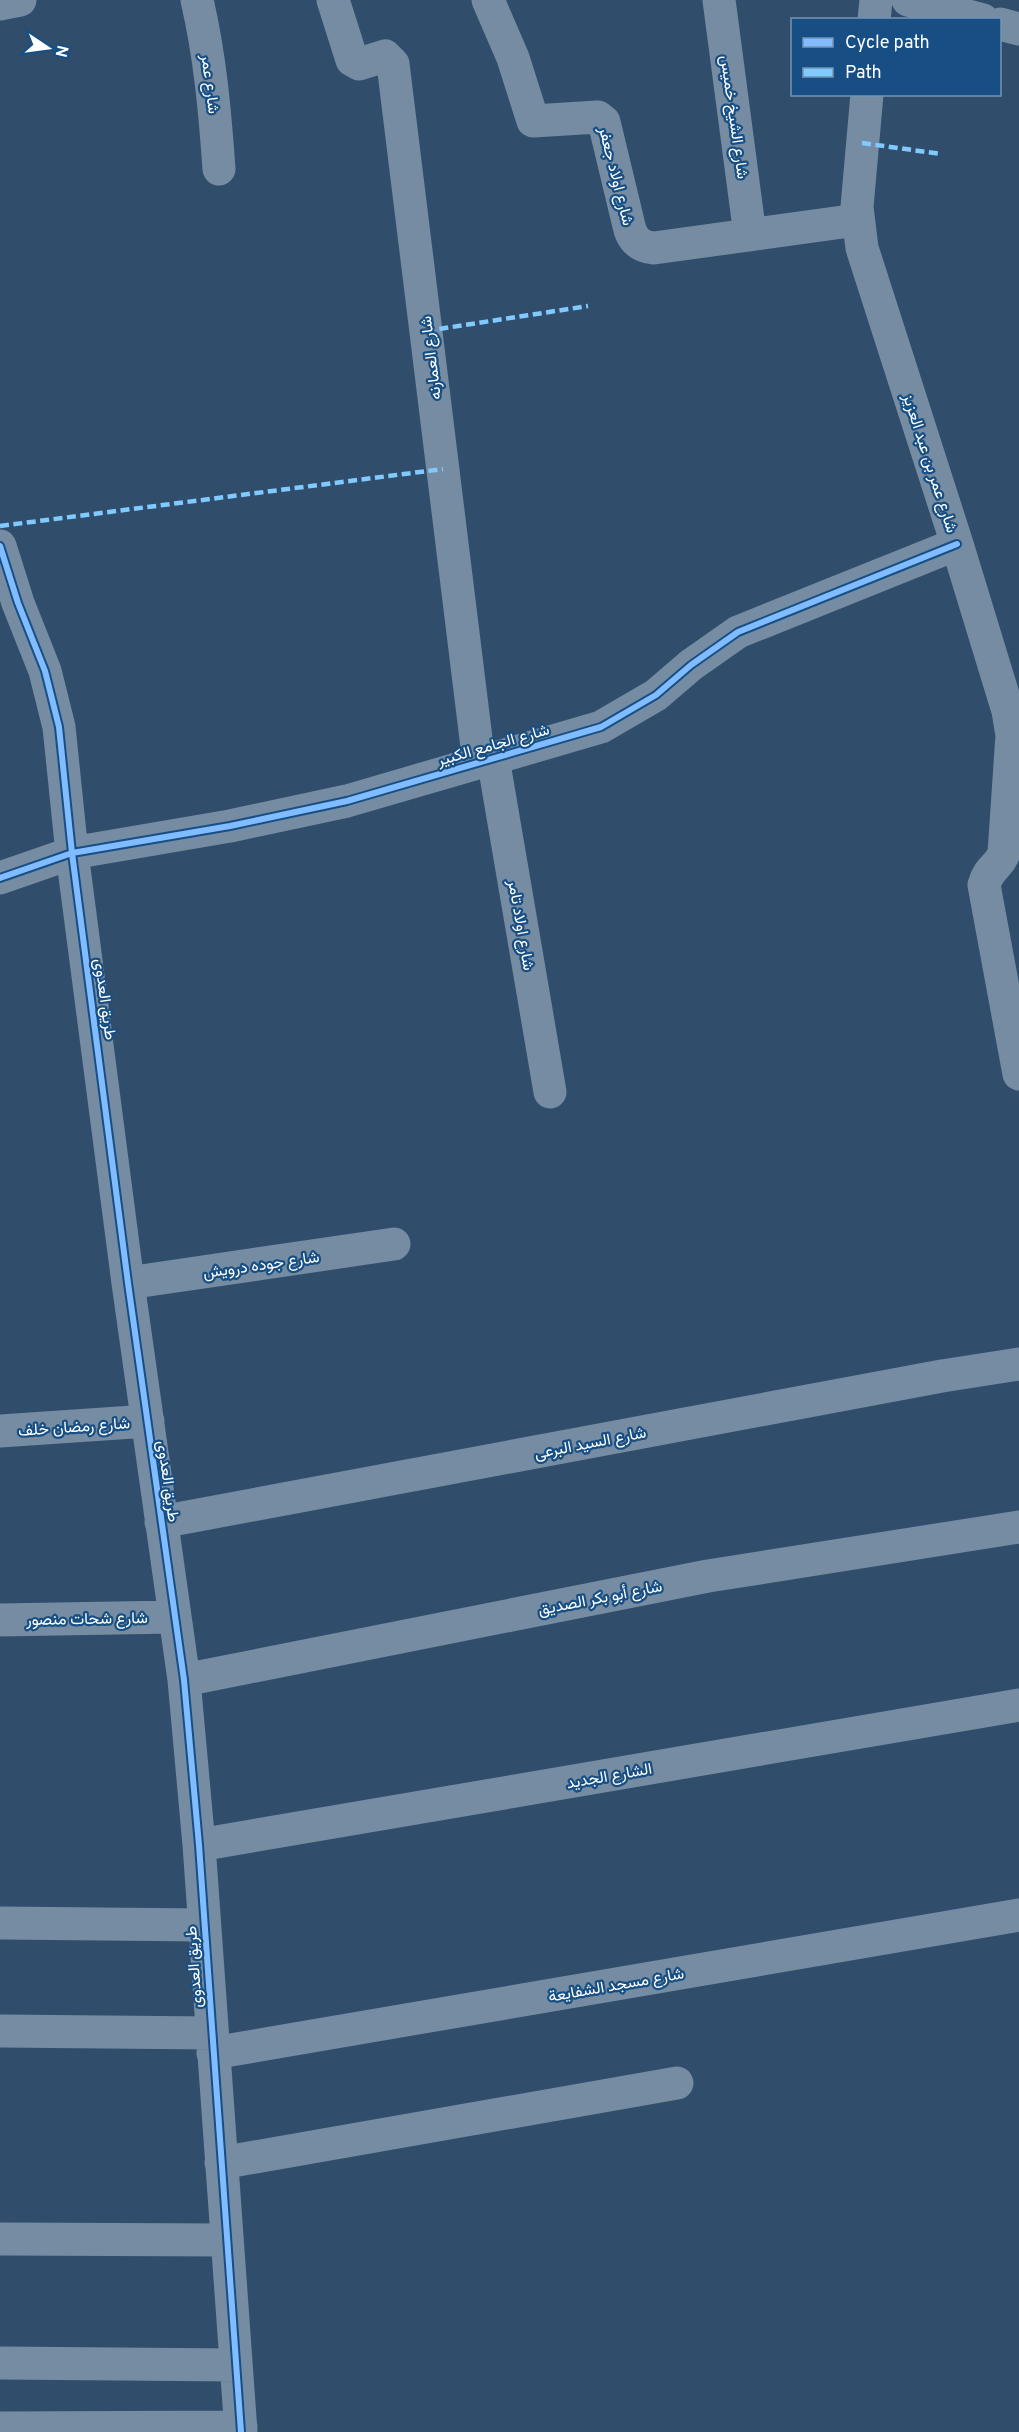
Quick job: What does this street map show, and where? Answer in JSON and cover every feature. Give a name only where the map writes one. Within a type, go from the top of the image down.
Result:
[{"type":"street","points":[[0,4],[20,0]]},
{"type":"street","name":"شارع عمر","points":[[197,0],[211,79],[219,169]]},
{"type":"street","name":"شارع العمارنه","points":[[333,0],[352,60],[359,64],[386,56],[393,64],[486,761]]},
{"type":"street","name":"شارع اولاد جعفر","points":[[488,0],[513,58],[533,121],[598,117],[604,122],[630,230],[638,243],[654,248],[857,220]]},
{"type":"street","name":"شارع الشيخ خميس","points":[[719,0],[750,235]]},
{"type":"street","points":[[874,18],[876,0]]},
{"type":"street","points":[[908,0],[976,18]]},
{"type":"street","points":[[1001,24],[1019,29]]},
{"type":"street","name":"شارع عمر بن عبد العزيز","points":[[867,96],[857,220],[862,248],[957,544],[1007,665],[1008,711],[1012,735],[1004,853],[1002,859],[987,874],[984,885],[1019,1074]]},
{"type":"street","name":"شارع الجامع الكبير","points":[[0,878],[72,853],[293,814],[347,801],[601,727],[656,695],[691,665],[738,632],[957,544]]},
{"type":"street","name":"طريق العدوى","points":[[0,546],[53,698],[59,727],[72,853],[128,1283],[184,1680],[199,1845],[241,2429]]},
{"type":"street","name":"شارع اولاد تامر","points":[[486,761],[550,1092]]},
{"type":"street","name":"شارع جوده درويش","points":[[128,1283],[394,1244]]},
{"type":"street","name":"شارع السيد البرعى","points":[[161,1522],[930,1378],[1019,1364]]},
{"type":"street","name":"شارع رمضان خلف","points":[[0,1431],[148,1421]]},
{"type":"street","name":"شارع أبو بكر الصديق","points":[[184,1680],[708,1576],[1019,1527]]},
{"type":"street","name":"شارع شحات منصور","points":[[0,1620],[174,1617]]},
{"type":"street","name":"الشارع الجديد","points":[[199,1845],[1019,1704]]},
{"type":"street","name":"شارع مسجد الشفايعة","points":[[0,2031],[212,2043],[1019,1915]]},
{"type":"street","points":[[0,1923],[204,1925]]},
{"type":"street","points":[[221,2163],[677,2083]]},
{"type":"street","points":[[0,2239],[227,2240]]},
{"type":"street","points":[[0,2363],[236,2365]]},
{"type":"street","points":[[0,2428],[241,2429]]},
{"type":"marked path","points":[[862,143],[941,154]]},
{"type":"marked path","points":[[426,331],[588,306]]},
{"type":"marked path","points":[[0,526],[443,469]]},
{"type":"cycle path","points":[[0,878],[72,853],[230,826],[347,801],[601,727],[656,695],[691,665],[738,632],[957,544]]},
{"type":"cycle path","points":[[0,546],[18,603],[45,671],[59,727],[72,853],[128,1283],[184,1680],[199,1845],[241,2432]]}]
